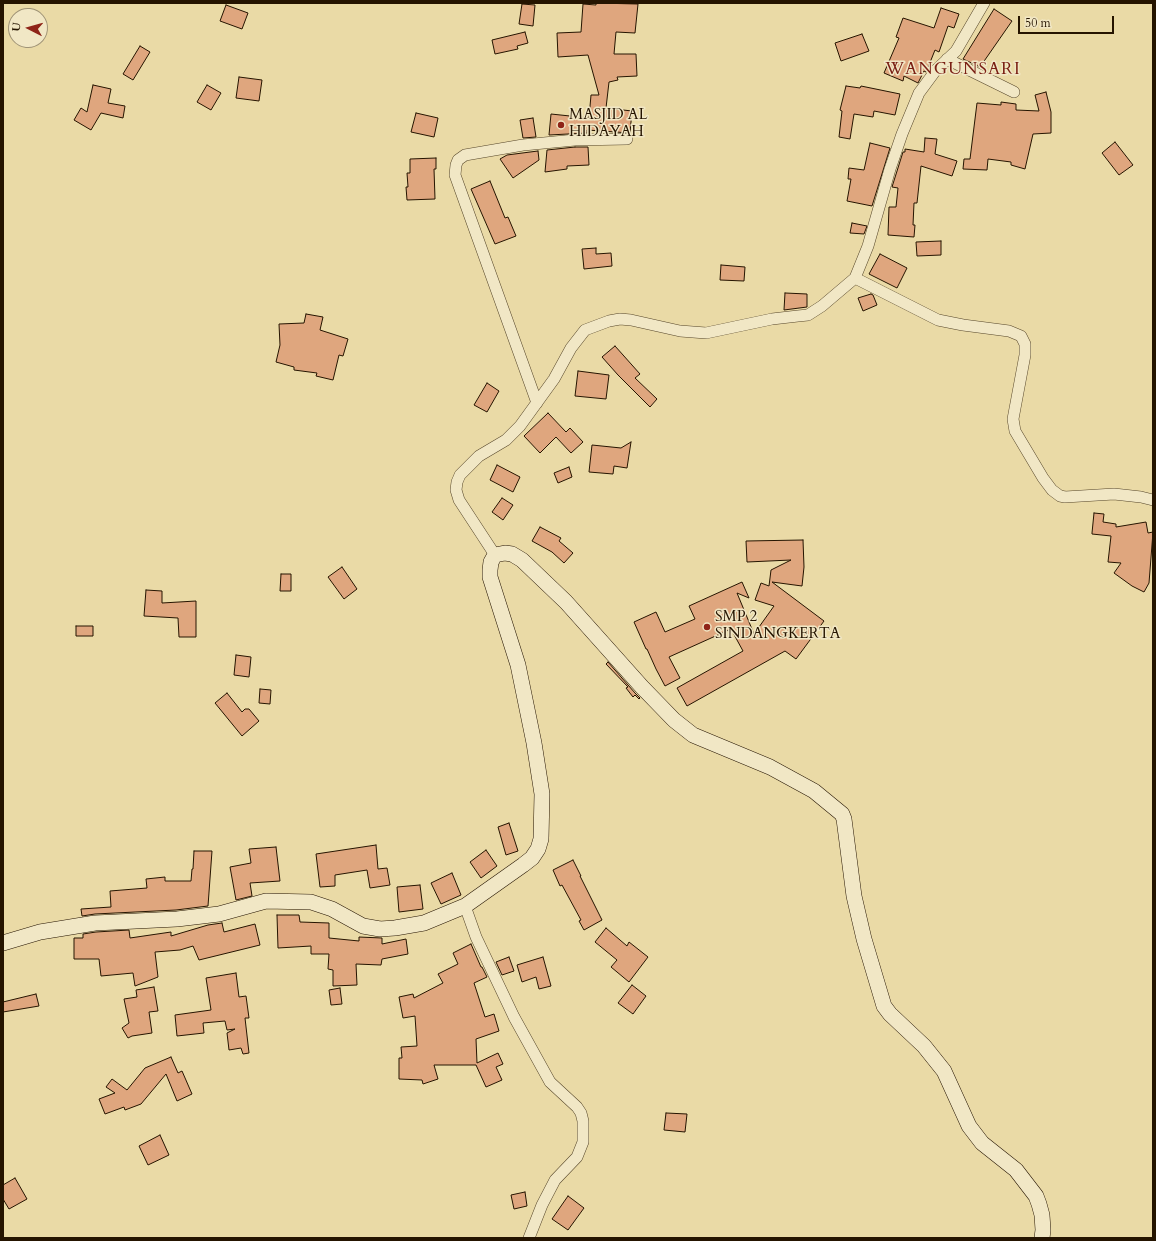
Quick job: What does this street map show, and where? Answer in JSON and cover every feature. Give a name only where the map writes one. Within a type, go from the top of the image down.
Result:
[{"type":"street","points":[[495,555],[459,500],[456,490],[457,482],[460,475],[478,456],[506,440],[520,426],[554,379],[571,348],[585,330],[593,326],[620,319],[680,331],[706,332],[772,319],[808,315],[822,306],[855,278],[868,246],[890,169],[902,134],[919,93],[936,70],[956,51],[984,3]]},
{"type":"street","points":[[947,59],[1014,92]]},
{"type":"street","points":[[537,403],[458,183],[455,172],[456,165],[458,160],[465,155],[523,144],[575,140],[627,140]]},
{"type":"street","points":[[855,278],[938,320],[1009,331],[1021,336],[1025,344],[1025,355],[1013,419],[1015,431],[1043,478],[1052,490],[1060,496],[1114,494],[1153,500]]},
{"type":"street","points":[[3,942],[40,932],[95,923],[177,919],[220,914],[266,901],[312,902],[332,909],[362,926],[380,929],[395,928],[424,923],[465,906],[532,858],[538,849],[541,839],[542,794],[518,664],[490,577],[491,562],[495,555],[504,553],[512,554],[522,560],[566,602],[674,720],[693,735],[770,767],[814,791],[842,814],[844,819],[854,896],[864,939],[884,1006],[890,1014],[924,1046],[944,1071],[969,1126],[982,1143],[1016,1170],[1036,1196],[1040,1204],[1042,1215],[1042,1238]]},
{"type":"street","points":[[465,906],[476,937],[514,1016],[550,1082],[577,1107],[581,1113],[583,1121],[583,1142],[577,1157],[555,1180],[542,1205],[529,1238]]},
{"type":"building","points":[[596,3],[638,4],[635,33],[616,32],[614,54],[636,54],[637,76],[617,77],[618,80],[609,82],[606,108],[632,111],[630,133],[587,130],[587,133],[549,135],[551,114],[589,118],[591,95],[599,95],[588,55],[558,57],[557,33],[581,32],[583,4],[596,5]]},
{"type":"building","points":[[522,4],[535,5],[533,26],[519,24]]},
{"type":"building","points":[[226,5],[248,13],[242,29],[220,21]]},
{"type":"building","points":[[941,8],[959,14],[954,28],[948,26],[939,52],[935,50],[926,72],[924,71],[918,83],[904,76],[903,81],[884,73],[899,38],[896,37],[903,18],[934,28]]},
{"type":"building","points":[[994,9],[1012,21],[980,67],[963,59]]},
{"type":"building","points":[[525,32],[528,43],[517,46],[518,49],[495,54],[492,40]]},
{"type":"building","points":[[862,34],[869,51],[841,61],[835,43]]},
{"type":"building","points":[[140,46],[150,52],[133,80],[123,74]]},
{"type":"building","points":[[239,77],[262,80],[259,101],[236,98]]},
{"type":"building","points":[[93,85],[111,89],[108,103],[125,106],[123,118],[101,113],[91,130],[74,120],[81,108],[87,112]]},
{"type":"building","points":[[207,85],[221,93],[211,110],[197,102]]},
{"type":"building","points":[[846,86],[860,88],[861,86],[900,94],[895,115],[874,111],[873,117],[854,114],[850,139],[839,137],[842,111],[840,110]]},
{"type":"building","points":[[1046,92],[1051,112],[1051,133],[1033,134],[1025,169],[1011,165],[1011,162],[988,159],[987,170],[963,169],[964,159],[970,159],[977,103],[1001,105],[1001,102],[1016,104],[1016,110],[1039,111],[1035,95]]},
{"type":"building","points":[[416,113],[438,118],[434,137],[411,132]]},
{"type":"building","points":[[533,118],[536,137],[523,138],[520,120]]},
{"type":"building","points":[[925,138],[937,139],[935,154],[957,161],[952,176],[921,166],[917,203],[914,203],[914,237],[888,235],[889,207],[896,207],[898,188],[892,187],[903,152],[905,152],[905,149],[924,152]]},
{"type":"building","points":[[1115,142],[1133,165],[1119,175],[1102,153]]},
{"type":"building","points":[[870,143],[890,148],[872,206],[847,201],[851,179],[848,179],[849,168],[864,170]]},
{"type":"building","points":[[588,147],[589,165],[567,166],[567,169],[545,172],[547,150]]},
{"type":"building","points":[[538,151],[539,160],[513,178],[500,159],[507,155]]},
{"type":"building","points":[[436,158],[436,169],[434,169],[435,199],[407,200],[407,173],[410,173],[410,159]]},
{"type":"building","points":[[490,181],[505,218],[508,217],[516,236],[495,244],[471,189]]},
{"type":"building","points":[[852,223],[867,226],[864,234],[850,233]]},
{"type":"building","points":[[941,241],[941,255],[917,256],[916,242]]},
{"type":"building","points":[[596,248],[596,254],[611,253],[612,266],[584,269],[582,249]]},
{"type":"building","points":[[880,254],[907,268],[897,288],[869,274]]},
{"type":"building","points":[[721,265],[745,267],[744,281],[720,280]]},
{"type":"building","points":[[785,293],[807,294],[807,307],[784,310]]},
{"type":"building","points":[[871,294],[873,295],[877,305],[863,311],[858,298]]},
{"type":"building","points":[[306,314],[323,317],[320,330],[348,339],[343,356],[339,355],[333,380],[316,376],[317,373],[294,370],[294,367],[276,362],[280,345],[279,324],[304,323]]},
{"type":"building","points":[[615,346],[640,374],[635,378],[657,399],[650,407],[602,357]]},
{"type":"building","points":[[578,371],[609,375],[606,399],[575,396]]},
{"type":"building","points":[[487,383],[499,391],[487,412],[474,405]]},
{"type":"building","points":[[548,413],[566,432],[570,428],[583,442],[571,453],[556,437],[540,453],[524,436]]},
{"type":"building","points":[[631,442],[627,468],[614,466],[613,474],[589,472],[592,445],[621,448]]},
{"type":"building","points":[[497,465],[520,477],[513,492],[490,480]]},
{"type":"building","points":[[569,467],[572,477],[558,483],[554,473]]},
{"type":"building","points":[[502,498],[513,505],[503,520],[492,512]]},
{"type":"building","points":[[1094,513],[1104,514],[1103,522],[1116,524],[1116,527],[1146,522],[1148,533],[1153,532],[1149,583],[1144,592],[1132,586],[1114,573],[1121,563],[1108,562],[1111,536],[1092,534]]},
{"type":"building","points":[[540,527],[561,538],[559,541],[573,553],[564,563],[552,552],[532,541]]},
{"type":"building","points":[[803,540],[804,567],[802,586],[772,582],[824,621],[796,659],[785,651],[687,706],[677,688],[743,651],[731,629],[669,657],[680,678],[665,686],[634,622],[656,612],[665,632],[695,619],[689,606],[742,582],[749,598],[737,593],[754,634],[774,606],[755,600],[761,583],[769,586],[771,570],[791,560],[747,562],[746,541]]},
{"type":"building","points":[[342,567],[357,589],[344,599],[328,577]]},
{"type":"building","points":[[281,574],[291,574],[291,591],[280,591]]},
{"type":"building","points":[[146,590],[162,591],[162,603],[196,601],[196,637],[179,637],[178,618],[144,616]]},
{"type":"building","points":[[76,626],[93,626],[93,636],[76,636]]},
{"type":"building","points":[[236,655],[251,657],[249,677],[234,675]]},
{"type":"building","points":[[608,662],[640,698],[639,699],[635,695],[633,697],[626,688],[628,687],[606,664]]},
{"type":"building","points":[[260,689],[271,690],[270,704],[259,703]]},
{"type":"building","points":[[227,693],[242,712],[245,709],[249,709],[259,721],[242,736],[215,703]]},
{"type":"building","points":[[509,823],[518,851],[506,855],[498,827]]},
{"type":"building","points":[[376,845],[378,869],[387,868],[390,885],[370,888],[367,870],[335,875],[335,886],[320,887],[316,854]]},
{"type":"building","points":[[276,847],[280,881],[250,883],[252,896],[236,900],[230,867],[251,863],[249,849]]},
{"type":"building","points":[[486,850],[497,866],[481,878],[470,862]]},
{"type":"building","points":[[194,851],[212,851],[208,906],[176,910],[82,916],[81,909],[111,907],[110,891],[147,888],[146,879],[165,877],[165,881],[191,881]]},
{"type":"building","points":[[573,860],[602,920],[584,930],[579,921],[581,920],[562,885],[560,886],[553,870]]},
{"type":"building","points":[[452,873],[461,895],[441,904],[431,883]]},
{"type":"building","points":[[420,885],[423,909],[399,912],[397,887]]},
{"type":"building","points":[[277,915],[299,915],[300,922],[329,923],[329,938],[359,941],[359,937],[382,938],[382,944],[406,939],[408,954],[382,959],[381,965],[356,964],[357,985],[333,986],[333,970],[328,969],[329,954],[311,954],[311,946],[278,948]]},
{"type":"building","points":[[222,923],[224,932],[255,924],[260,945],[199,960],[193,946],[180,950],[155,952],[158,977],[135,986],[133,973],[101,976],[99,959],[74,959],[74,938],[83,938],[83,934],[129,930],[130,938],[171,932],[171,936],[208,925]]},
{"type":"building","points":[[606,928],[627,946],[629,942],[648,957],[629,982],[611,967],[617,960],[595,942]]},
{"type":"building","points":[[471,944],[487,977],[474,983],[485,1017],[494,1014],[499,1031],[476,1039],[477,1063],[498,1053],[503,1064],[496,1067],[502,1080],[486,1087],[476,1065],[434,1065],[438,1079],[423,1084],[422,1080],[399,1079],[399,1058],[402,1058],[401,1047],[417,1046],[415,1016],[403,1018],[399,997],[413,994],[414,998],[443,983],[438,974],[458,964],[453,953]]},
{"type":"building","points":[[509,957],[514,971],[502,975],[496,962]]},
{"type":"building","points":[[543,957],[551,986],[539,989],[536,977],[522,982],[517,965]]},
{"type":"building","points":[[236,973],[239,997],[246,996],[249,1018],[245,1018],[249,1053],[243,1054],[241,1048],[229,1050],[227,1033],[235,1029],[227,1030],[225,1021],[203,1023],[204,1033],[177,1036],[175,1015],[211,1010],[206,978]]},
{"type":"building","points":[[632,985],[646,996],[633,1014],[618,1003]]},
{"type":"building","points":[[154,987],[158,1011],[149,1012],[152,1033],[128,1038],[122,1028],[129,1023],[124,999],[137,997],[136,990]]},
{"type":"building","points":[[340,988],[342,1004],[331,1005],[329,990]]},
{"type":"building","points":[[36,994],[39,1006],[3,1012],[3,1002]]},
{"type":"building","points":[[171,1057],[178,1073],[182,1071],[192,1094],[177,1101],[166,1074],[141,1104],[125,1110],[124,1107],[105,1114],[99,1099],[115,1093],[106,1087],[112,1079],[127,1090],[145,1068]]},
{"type":"building","points":[[666,1113],[687,1114],[685,1132],[664,1130]]},
{"type":"building","points":[[160,1135],[169,1155],[148,1165],[139,1146]]},
{"type":"building","points":[[15,1178],[27,1199],[9,1209],[3,1199],[3,1185]]},
{"type":"building","points":[[525,1192],[527,1206],[514,1209],[511,1195]]},
{"type":"building","points":[[568,1196],[584,1208],[568,1230],[552,1219]]},
{"type":"place","name":"MASJID AL HIDAYAH","points":[[561,125]]},
{"type":"place","name":"SMP 2 SINDANGKERTA","points":[[707,627]]},
{"type":"district","name":"WANGUNSARI","points":[[953,70]]}]
